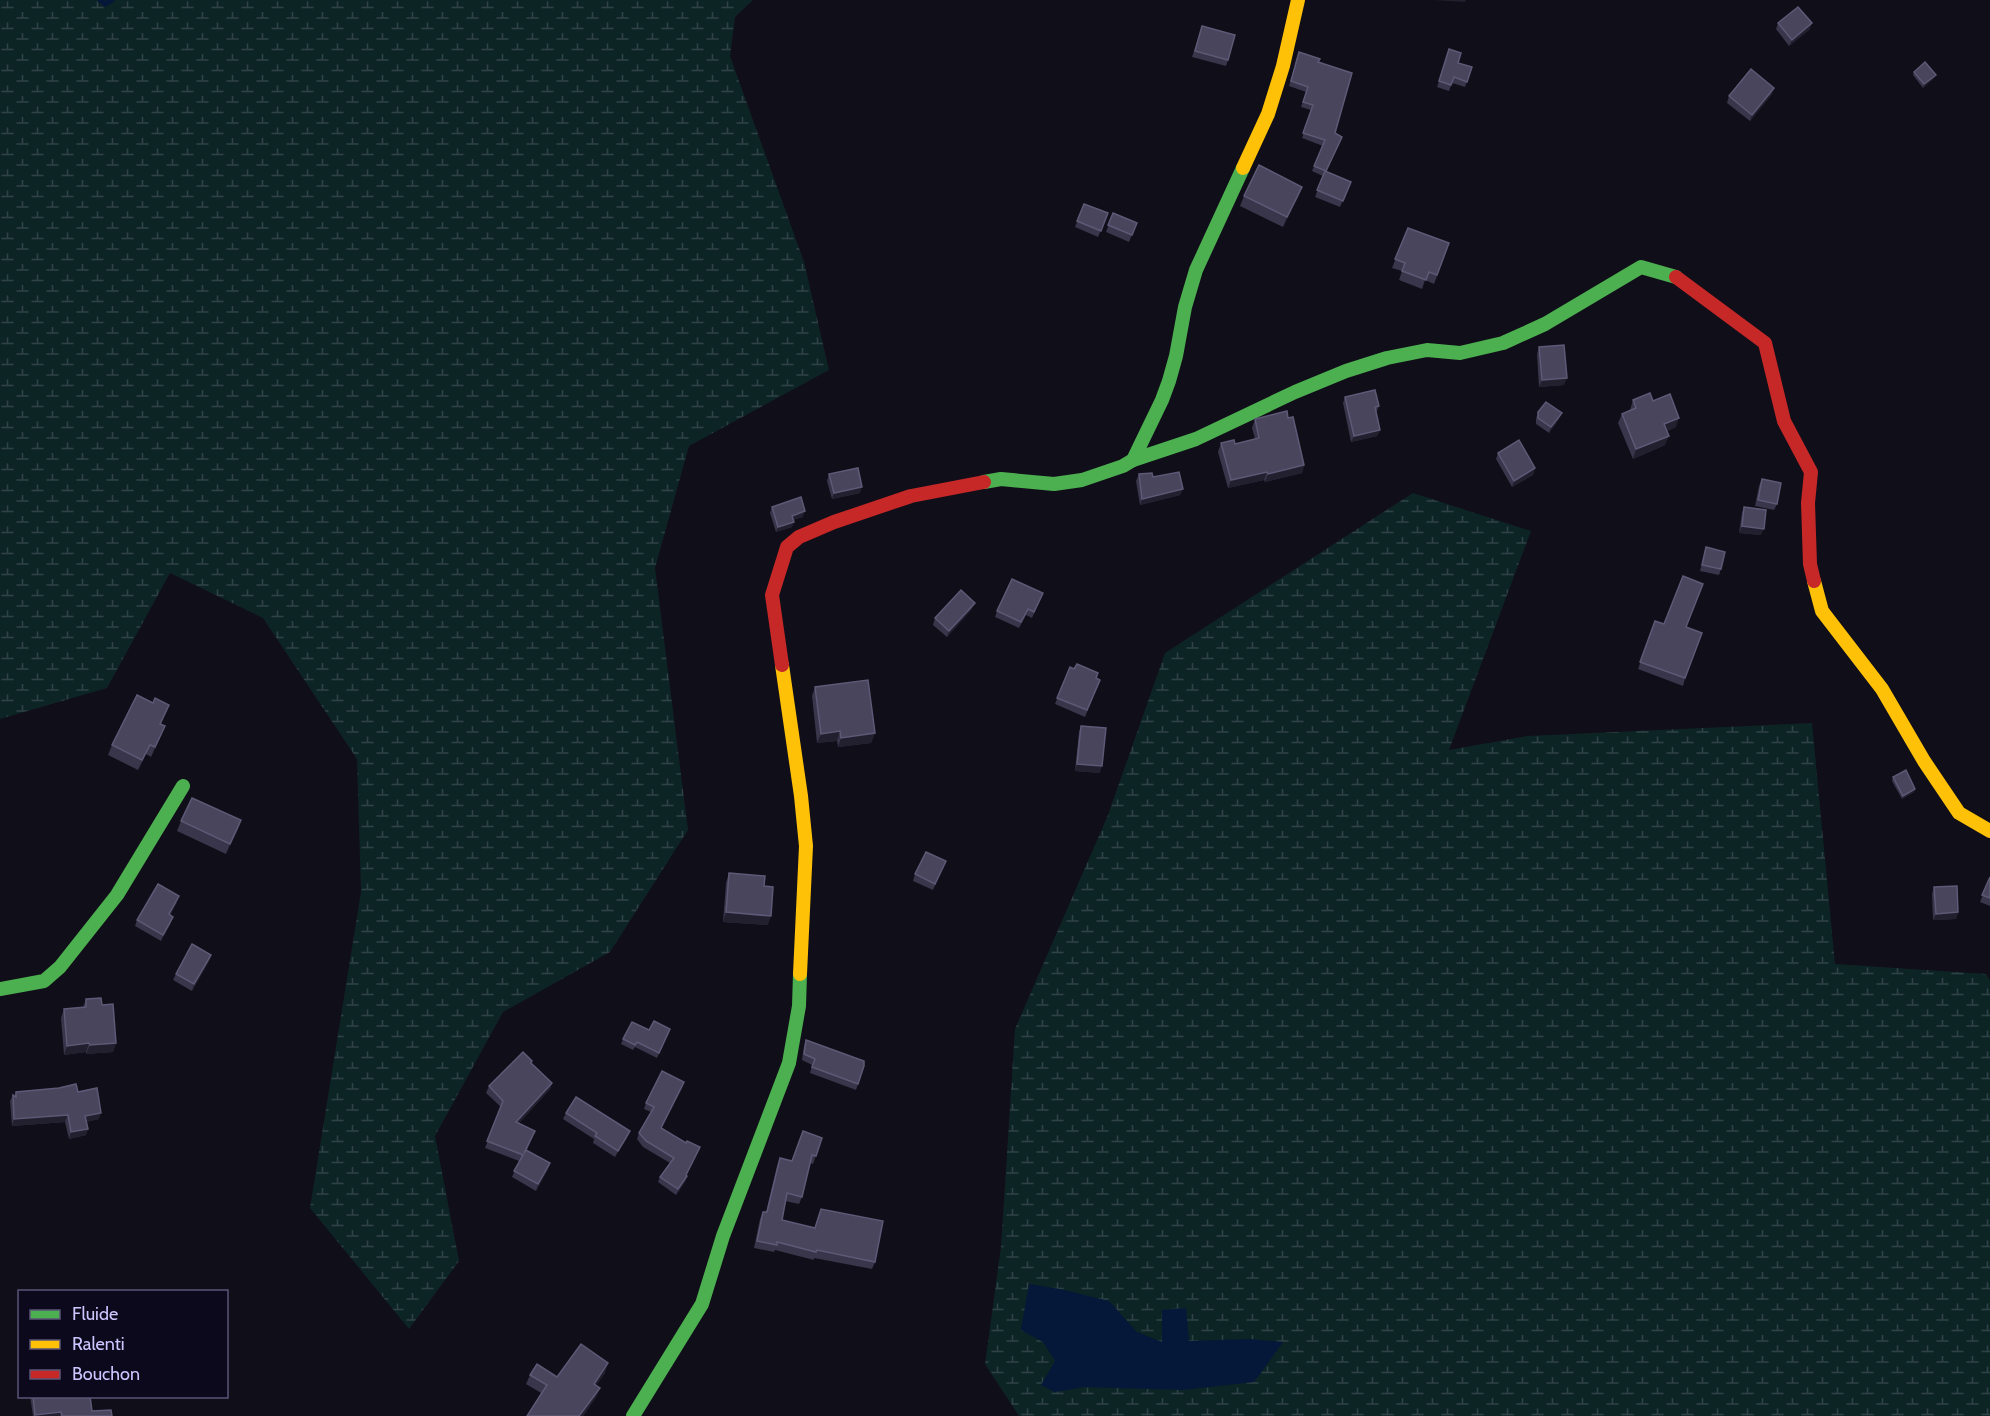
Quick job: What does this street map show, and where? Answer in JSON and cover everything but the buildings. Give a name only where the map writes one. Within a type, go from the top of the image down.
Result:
[{"type":"street","points":[[1133,460],[1162,400],[1176,356],[1185,307],[1196,270],[1268,114],[1283,66],[1298,0]]},
{"type":"street","points":[[633,1416],[702,1304],[735,1203],[789,1063],[799,1006],[806,846],[801,795],[772,596],[787,547],[799,537],[834,522],[912,496],[1000,479],[1054,484],[1082,480],[1196,439],[1295,392],[1346,371],[1387,358],[1428,350],[1461,353],[1503,343],[1545,324],[1641,267],[1675,276],[1765,343],[1784,422],[1811,472],[1808,503],[1810,564],[1822,611],[1882,689],[1924,761],[1959,813],[1990,831]]},
{"type":"street","points":[[0,989],[44,981],[60,967],[117,895],[183,786]]},
{"type":"green space","points":[[0,0],[753,0],[735,17],[730,56],[804,262],[829,370],[689,446],[655,568],[688,830],[610,952],[503,1012],[435,1136],[459,1261],[409,1329],[310,1208],[361,892],[357,759],[263,618],[170,573],[107,688],[0,719]]},
{"type":"green space","points":[[1413,493],[1531,531],[1449,750],[1527,736],[1812,723],[1835,964],[1986,974],[1990,980],[1990,1416],[1019,1416],[985,1364],[1001,1247],[1015,1029],[1108,815],[1165,653]]},
{"type":"water","points":[[1029,1284],[1109,1301],[1137,1332],[1162,1342],[1162,1310],[1186,1308],[1189,1341],[1251,1339],[1283,1342],[1254,1382],[1183,1390],[1084,1387],[1055,1392],[1041,1385],[1055,1361],[1043,1342],[1021,1330]]},
{"type":"waterway","points":[[100,0],[105,4],[112,0]]},
{"type":"traffic: fast","points":[[984,482],[1001,479],[1054,484],[1082,480],[1123,466],[1133,460],[1169,381],[1185,307],[1196,270],[1243,168]]},
{"type":"traffic: fast","points":[[1133,460],[1196,439],[1295,392],[1346,371],[1387,358],[1427,350],[1460,353],[1503,343],[1545,324],[1641,267],[1676,277]]},
{"type":"traffic: fast","points":[[0,989],[44,981],[60,967],[117,895],[183,786]]},
{"type":"traffic: fast","points":[[633,1416],[702,1304],[723,1236],[789,1063],[799,1006],[800,974]]},
{"type":"traffic: slow","points":[[1243,168],[1268,114],[1283,66],[1298,0]]},
{"type":"traffic: slow","points":[[1814,581],[1822,611],[1882,689],[1924,761],[1959,813],[1990,831]]},
{"type":"traffic: slow","points":[[782,665],[806,846],[800,974]]},
{"type":"traffic: jam","points":[[1676,277],[1765,343],[1784,421],[1811,472],[1808,503],[1810,564],[1814,581]]},
{"type":"traffic: jam","points":[[782,665],[772,595],[787,547],[799,537],[834,522],[911,496],[984,482]]}]
